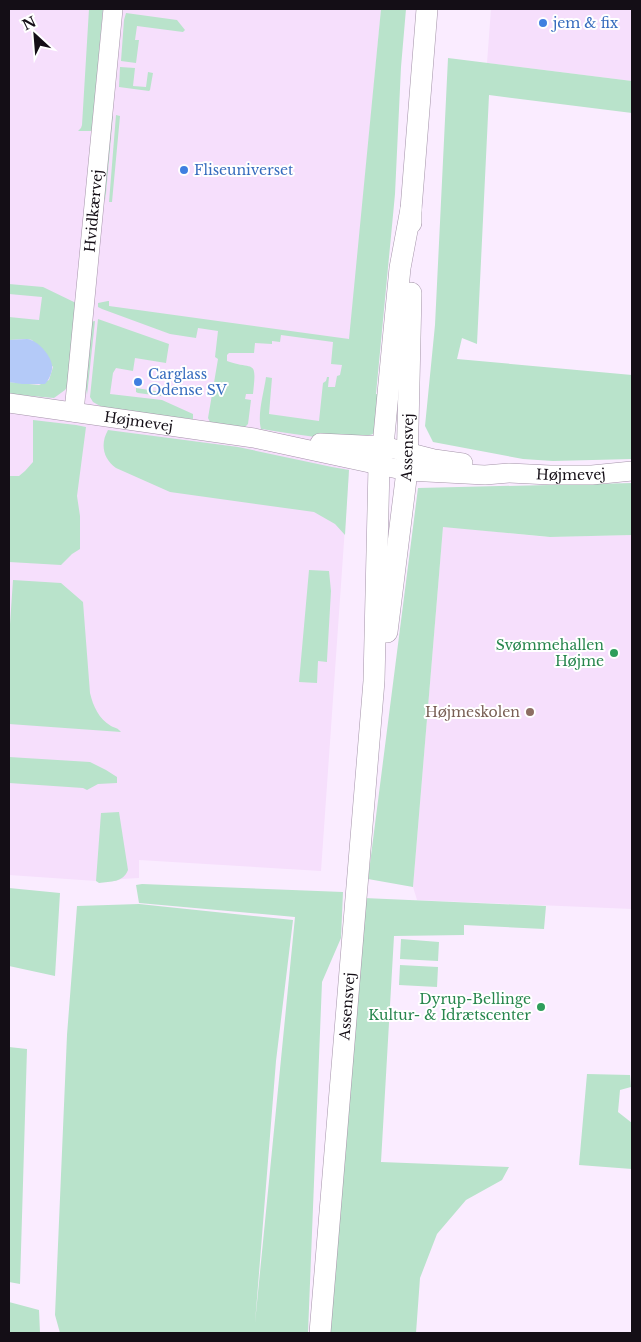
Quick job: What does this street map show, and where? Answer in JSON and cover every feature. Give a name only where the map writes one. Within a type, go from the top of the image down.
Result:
[{"type":"main road","name":"Assensvej","points":[[320,1333],[412,250],[411,210],[427,9]]},
{"type":"main road","name":"Assensvej","points":[[377,673],[385,649],[397,404],[400,268],[411,210]]},
{"type":"street","name":"Hvidkærvej","points":[[74,412],[113,9]]},
{"type":"street","name":"Højmevej","points":[[9,403],[394,459],[485,475],[509,473],[592,475],[632,471]]},
{"type":"shaded area","points":[[9,9],[381,9],[359,244],[367,431],[349,470],[321,871],[139,860],[139,878],[114,881],[9,875]]},
{"type":"shaded area","points":[[491,9],[632,9],[632,81],[487,63]]},
{"type":"shaded area","name":"Højmeskolen","points":[[443,526],[546,537],[632,535],[632,909],[417,900],[413,887]]},
{"type":"green space","points":[[89,9],[103,9],[92,131],[78,131],[82,125]]},
{"type":"green space","points":[[381,9],[406,9],[401,67],[395,194],[376,394],[383,395],[375,433],[364,437],[335,439],[261,429],[260,410],[266,377],[272,378],[269,414],[319,421],[323,383],[329,377],[328,387],[335,387],[337,376],[340,375],[342,365],[331,364],[333,342],[281,335],[280,342],[272,341],[272,344],[255,343],[254,353],[229,353],[227,355],[227,361],[252,367],[254,370],[253,394],[246,394],[245,399],[251,400],[248,424],[245,427],[210,422],[208,418],[218,359],[215,357],[218,331],[198,328],[196,338],[170,334],[102,309],[98,307],[98,303],[109,301],[109,306],[349,339]]},
{"type":"green space","points":[[126,13],[177,20],[185,30],[183,32],[137,26],[135,40],[139,40],[136,63],[121,61]]},
{"type":"green space","points":[[448,58],[632,81],[632,113],[489,95],[477,344],[462,338],[457,359],[632,375],[632,459],[553,461],[523,459],[433,442],[425,426],[435,325]]},
{"type":"green space","points":[[120,67],[135,68],[133,86],[146,87],[148,72],[153,73],[150,90],[119,87]]},
{"type":"green space","points":[[116,115],[120,116],[112,202],[109,202]]},
{"type":"green space","points":[[113,116],[105,200],[102,196],[109,118]]},
{"type":"green space","points":[[9,284],[43,287],[76,303],[68,386],[54,398],[9,394],[9,382],[39,385],[49,380],[53,367],[32,340],[9,340],[9,317],[39,320],[42,297],[9,294]]},
{"type":"green space","points":[[98,319],[169,344],[166,363],[135,358],[133,371],[116,368],[113,373],[110,394],[162,400],[193,414],[193,419],[102,407],[93,402],[90,397]]},
{"type":"green space","points":[[95,321],[87,395],[85,384],[90,322]]},
{"type":"green space","points":[[136,388],[162,392],[161,396],[138,393]]},
{"type":"green space","points":[[33,420],[86,427],[77,496],[80,516],[80,549],[61,565],[9,562],[9,476],[19,476],[33,462]]},
{"type":"green space","points":[[108,430],[238,447],[349,470],[345,535],[335,524],[314,512],[170,492],[116,468],[108,460],[104,451],[104,441]]},
{"type":"green space","points":[[632,483],[632,535],[550,537],[443,527],[413,887],[368,879],[418,488]]},
{"type":"green space","points":[[309,570],[329,571],[331,591],[327,662],[318,661],[317,683],[299,682]]},
{"type":"green space","points":[[13,580],[61,583],[83,602],[91,698],[103,720],[121,732],[9,724],[9,639]]},
{"type":"green space","points":[[9,757],[90,762],[117,777],[117,783],[98,784],[87,790],[83,788],[9,783]]},
{"type":"green space","points":[[119,812],[128,870],[120,879],[99,883],[96,881],[101,813]]},
{"type":"green space","points":[[136,885],[343,892],[341,938],[322,982],[308,1333],[60,1333],[55,1315],[67,1035],[77,906],[139,904],[293,920],[276,1061],[255,1323],[295,917],[139,903]]},
{"type":"green space","points":[[9,888],[60,893],[55,976],[9,966]]},
{"type":"green space","points":[[364,898],[546,906],[544,929],[464,925],[464,935],[394,936],[381,1162],[509,1167],[502,1180],[466,1200],[437,1234],[420,1278],[416,1333],[326,1333]]},
{"type":"green space","points":[[401,939],[439,942],[438,961],[400,959]]},
{"type":"green space","points":[[400,965],[438,967],[437,987],[399,985]]},
{"type":"green space","points":[[9,1047],[27,1049],[20,1284],[9,1282]]},
{"type":"green space","points":[[587,1074],[630,1075],[631,1087],[620,1090],[618,1112],[632,1123],[632,1169],[579,1165]]},
{"type":"green space","points":[[9,1302],[39,1310],[40,1333],[9,1333]]},
{"type":"water","points":[[27,339],[39,345],[51,361],[51,373],[45,384],[9,382],[9,340]]},
{"type":"place","name":"jem & fix","points":[[543,23]]},
{"type":"place","name":"Fliseuniverset","points":[[184,170]]},
{"type":"place","name":"Carglass Odense SV","points":[[138,382]]},
{"type":"place","name":"Svømmehallen Højme","points":[[614,653]]},
{"type":"place","name":"Højmeskolen","points":[[530,712]]},
{"type":"place","name":"Dyrup-Bellinge Kultur- & Idrætscenter","points":[[541,1007]]}]
